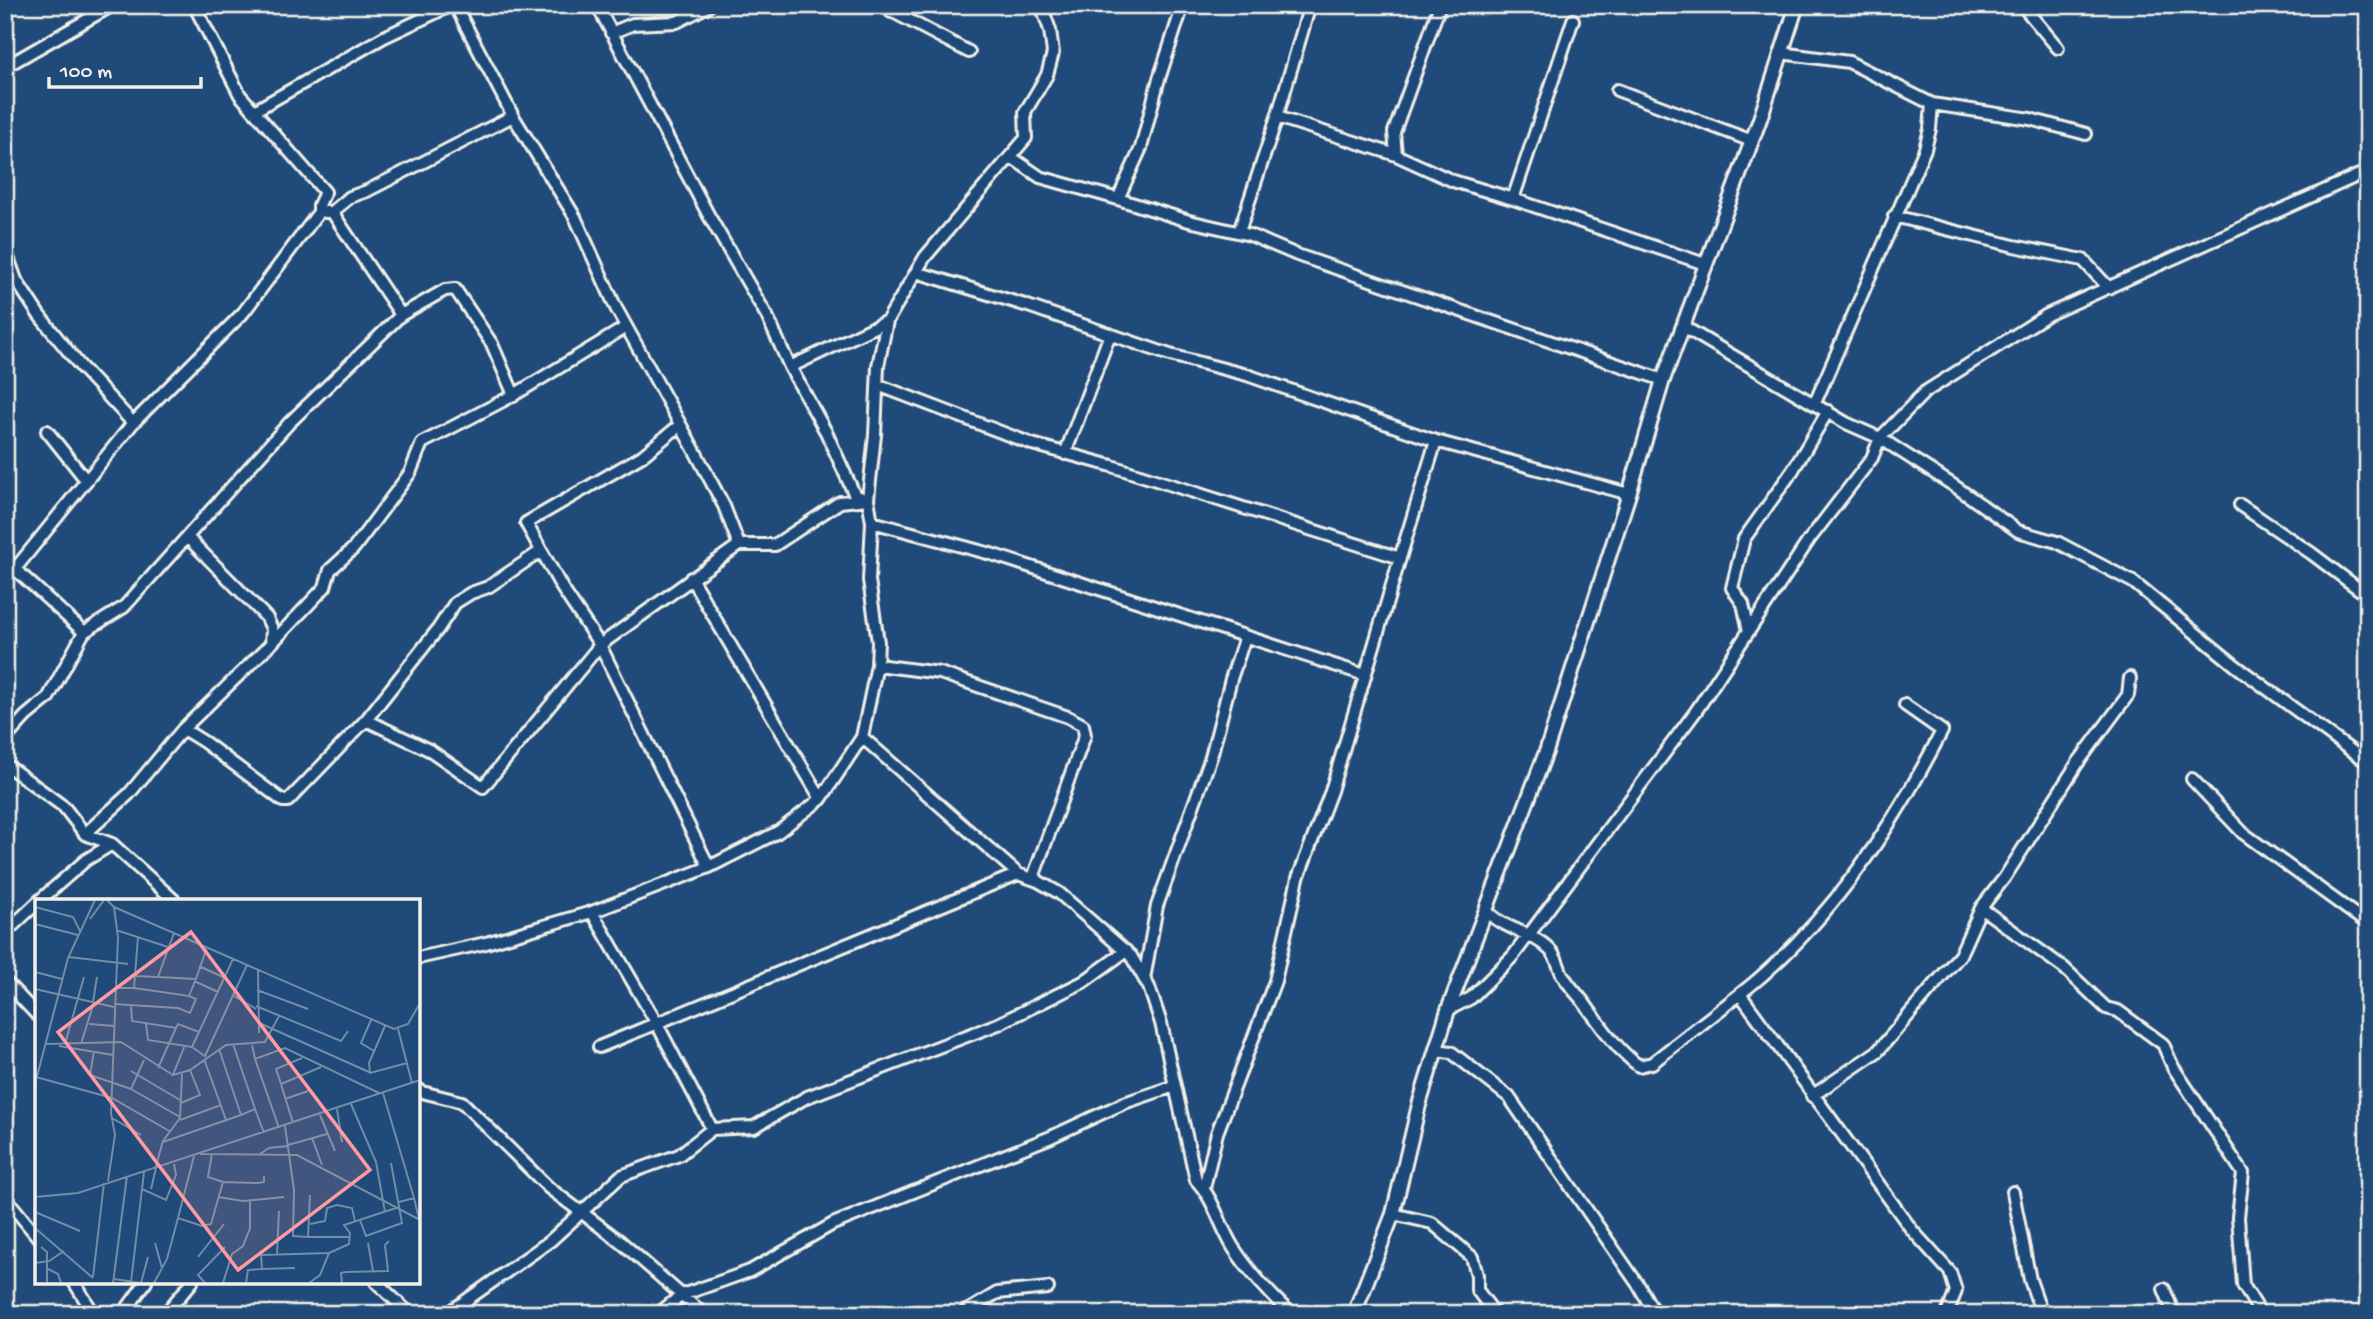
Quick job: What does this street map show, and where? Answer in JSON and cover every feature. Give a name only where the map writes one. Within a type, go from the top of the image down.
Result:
[{"type":"street","points":[[5,67],[113,5]]},
{"type":"street","points":[[15,569],[133,423],[243,313],[318,212],[325,192],[240,95],[194,5]]},
{"type":"street","points":[[254,111],[384,37],[454,5],[513,116],[576,217],[615,308],[652,370],[679,426],[724,506],[739,545]]},
{"type":"street","points":[[420,958],[486,943],[593,912],[709,867],[778,832],[821,799],[862,737],[877,665],[878,642],[869,580],[873,522],[790,367],[767,316],[709,216],[597,5]]},
{"type":"street","points":[[611,33],[633,24],[677,22],[710,5]]},
{"type":"street","points":[[880,5],[969,52]]},
{"type":"street","points":[[891,12],[905,5]]},
{"type":"street","points":[[863,500],[870,482],[878,366],[887,321],[925,257],[1026,138],[1025,112],[1047,75],[1053,53],[1050,30],[1041,5]]},
{"type":"street","points":[[1118,199],[1141,148],[1158,82],[1183,5]]},
{"type":"street","points":[[1239,232],[1310,5]]},
{"type":"street","points":[[1396,155],[1394,132],[1440,5]]},
{"type":"street","points":[[1354,1314],[1393,1213],[1419,1105],[1448,1010],[1546,752],[1663,380],[1752,141],[1797,5]]},
{"type":"street","points":[[2022,5],[2059,48]]},
{"type":"street","points":[[1513,199],[1573,20]]},
{"type":"street","points":[[1781,53],[1849,62],[1932,104],[2031,119],[2086,134]]},
{"type":"street","points":[[1617,90],[1752,141]]},
{"type":"street","points":[[1815,403],[1925,149],[1932,104]]},
{"type":"street","points":[[318,212],[332,212],[350,197],[367,191],[513,116]]},
{"type":"street","points":[[1277,117],[1396,155],[1453,181],[1705,264]]},
{"type":"street","points":[[1011,157],[1040,177],[1189,221],[1239,232],[1297,255],[1663,380]]},
{"type":"street","points":[[1448,1010],[1471,998],[1513,956],[1696,711],[1809,540],[1871,458],[1880,438],[1925,392],[2047,315],[2368,172]]},
{"type":"street","points":[[332,212],[401,315]]},
{"type":"street","points":[[1894,216],[2083,260],[2109,288]]},
{"type":"street","points":[[5,249],[16,280],[39,315],[81,367],[133,423]]},
{"type":"street","points":[[916,272],[1028,306],[1170,355],[1247,375],[1436,441],[1629,494]]},
{"type":"street","points":[[5,739],[26,716],[48,698],[84,632],[124,607],[289,423],[401,315],[445,290],[455,289],[492,344],[514,395]]},
{"type":"street","points":[[790,367],[887,321]]},
{"type":"street","points":[[85,834],[129,794],[183,729],[271,644],[325,587],[330,569],[354,548],[410,473],[422,443],[514,395],[626,327]]},
{"type":"street","points":[[1684,327],[1846,423],[1880,438],[2018,531],[2057,542],[2133,582],[2236,666],[2368,763]]},
{"type":"street","points":[[1065,454],[1110,334]]},
{"type":"street","points":[[878,385],[1032,444],[1112,466],[1400,558]]},
{"type":"street","points":[[1749,631],[1743,604],[1732,588],[1744,539],[1793,470],[1828,411]]},
{"type":"street","points":[[679,426],[642,456],[526,523],[600,645],[709,867]]},
{"type":"street","points":[[47,431],[86,480]]},
{"type":"street","points":[[1204,1188],[1217,1133],[1275,981],[1298,878],[1331,791],[1436,441]]},
{"type":"street","points":[[366,720],[431,751],[483,787],[600,645],[739,545],[775,545],[840,502],[863,500]]},
{"type":"street","points":[[2240,505],[2368,596]]},
{"type":"street","points":[[873,522],[991,554],[1365,676]]},
{"type":"street","points":[[187,537],[267,618],[272,629],[271,644]]},
{"type":"street","points":[[183,729],[283,801],[288,801],[366,720],[438,629],[455,603],[488,587],[541,551]]},
{"type":"street","points":[[5,560],[84,632]]},
{"type":"street","points":[[691,578],[821,799]]},
{"type":"street","points":[[1144,979],[1157,906],[1211,757],[1245,637]]},
{"type":"street","points":[[877,665],[940,673],[1068,717],[1083,725],[1085,735],[1034,876],[1038,881]]},
{"type":"street","points":[[1812,1096],[1878,1051],[1960,955],[1981,908],[2005,877],[2077,764],[2127,695],[2130,678]]},
{"type":"street","points":[[1486,910],[1505,926],[1529,935],[1547,947],[1556,957],[1562,974],[1629,1058],[1639,1066],[1652,1063],[1740,994],[1819,921],[1917,779],[1942,731],[1905,705]]},
{"type":"street","points":[[862,737],[1018,874],[1059,892],[1131,956],[1144,979],[1161,1023],[1196,1180],[1204,1188],[1233,1247],[1269,1293],[1291,1314]]},
{"type":"street","points":[[5,764],[64,807],[85,834],[112,844],[173,899]]},
{"type":"street","points":[[2192,779],[2243,833],[2368,923]]},
{"type":"street","points":[[41,899],[86,860],[112,844]]},
{"type":"street","points":[[600,1047],[1018,874]]},
{"type":"street","points":[[5,933],[35,905]]},
{"type":"street","points":[[1981,908],[2064,968],[2106,1008],[2118,1010],[2162,1044],[2243,1173],[2238,1217],[2244,1285],[2261,1314]]},
{"type":"street","points":[[593,912],[656,1022],[712,1129]]},
{"type":"street","points":[[447,1314],[550,1241],[583,1214],[621,1176],[679,1156],[712,1129],[754,1127],[807,1097],[998,1024],[1083,982],[1126,951]]},
{"type":"street","points":[[5,981],[35,1013]]},
{"type":"street","points":[[1740,994],[1912,1230],[1950,1272],[1956,1291],[1947,1314]]},
{"type":"street","points":[[1436,1050],[1451,1052],[1509,1097],[1639,1286],[1655,1314]]},
{"type":"street","points":[[658,1314],[682,1295],[750,1271],[833,1224],[1051,1137],[1124,1103],[1174,1086]]},
{"type":"street","points":[[420,1090],[462,1102],[549,1188],[621,1242],[703,1314]]},
{"type":"street","points":[[2013,1192],[2030,1280],[2042,1314]]},
{"type":"street","points":[[5,1197],[35,1234]]},
{"type":"street","points":[[1393,1213],[1432,1223],[1472,1257],[1477,1275],[1477,1290],[1495,1314]]},
{"type":"street","points":[[75,1284],[94,1314]]},
{"type":"street","points":[[123,1314],[145,1284]]},
{"type":"street","points":[[164,1314],[190,1284]]},
{"type":"street","points":[[378,1284],[410,1314]]},
{"type":"street","points":[[962,1314],[997,1293],[1048,1288]]},
{"type":"street","points":[[2164,1289],[2174,1314]]}]
